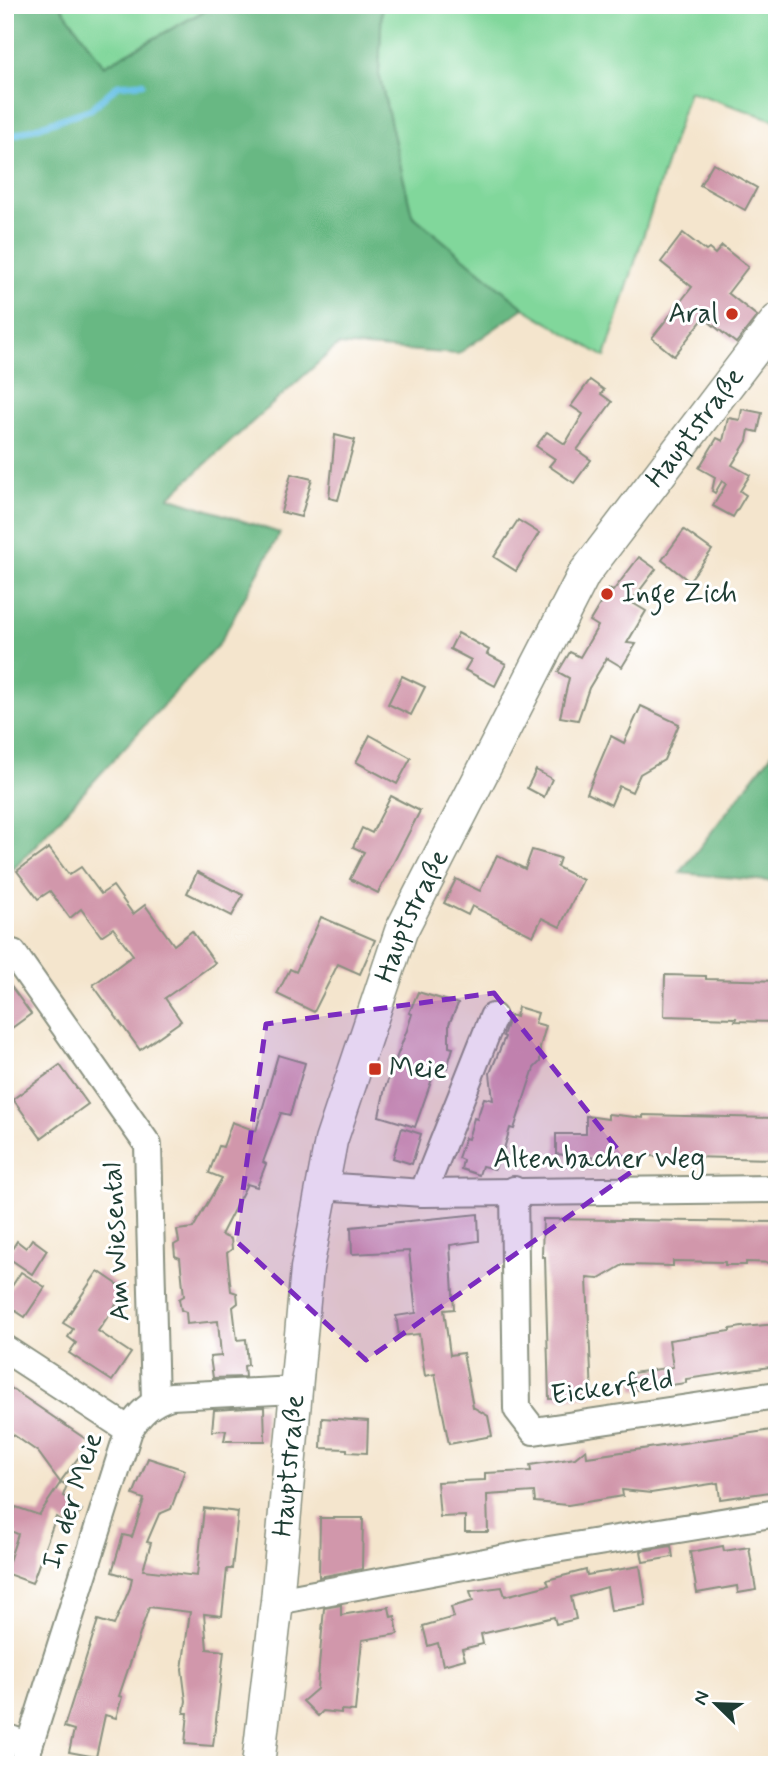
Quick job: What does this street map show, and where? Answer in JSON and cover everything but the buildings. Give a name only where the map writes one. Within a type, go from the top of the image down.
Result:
[{"type":"main road","name":"Hauptstraße","points":[[258,1765],[277,1601],[307,1268],[321,1186],[331,1140],[401,930],[584,574],[777,320]]},
{"type":"street","name":"Am Wiesental","points":[[13,953],[148,1145],[155,1401]]},
{"type":"street","points":[[423,1193],[493,1017]]},
{"type":"street","name":"Altenbacher Weg","points":[[321,1186],[423,1193],[777,1189]]},
{"type":"street","name":"Eickerfeld","points":[[514,1190],[517,1409],[534,1431],[777,1395]]},
{"type":"street","points":[[5,1349],[129,1430]]},
{"type":"street","points":[[155,1401],[171,1396],[296,1390]]},
{"type":"street","name":"In der Meie","points":[[19,1749],[129,1430],[155,1401]]},
{"type":"street","points":[[277,1601],[542,1551],[777,1513]]},
{"type":"highlighted area","points":[[494,993],[634,1170],[366,1360],[236,1241],[266,1024]]},
{"type":"green space","points":[[5,5],[60,5],[104,66],[215,5],[382,5],[379,74],[412,215],[524,308],[458,354],[338,345],[169,497],[280,533],[219,644],[11,872],[5,872]]},
{"type":"green space","points":[[60,5],[215,5],[104,66]]},
{"type":"green space","points":[[382,5],[777,5],[777,121],[689,91],[605,357],[524,308],[412,215],[379,74]]},
{"type":"green space","points":[[777,747],[777,882],[680,873]]},
{"type":"waterway","points":[[5,138],[91,109],[118,85],[142,83]]},
{"type":"place","name":"Aral","points":[[732,314]]},
{"type":"place","name":"Inge Zich","points":[[607,594]]},
{"type":"place","name":"Meie","points":[[375,1069]]}]
